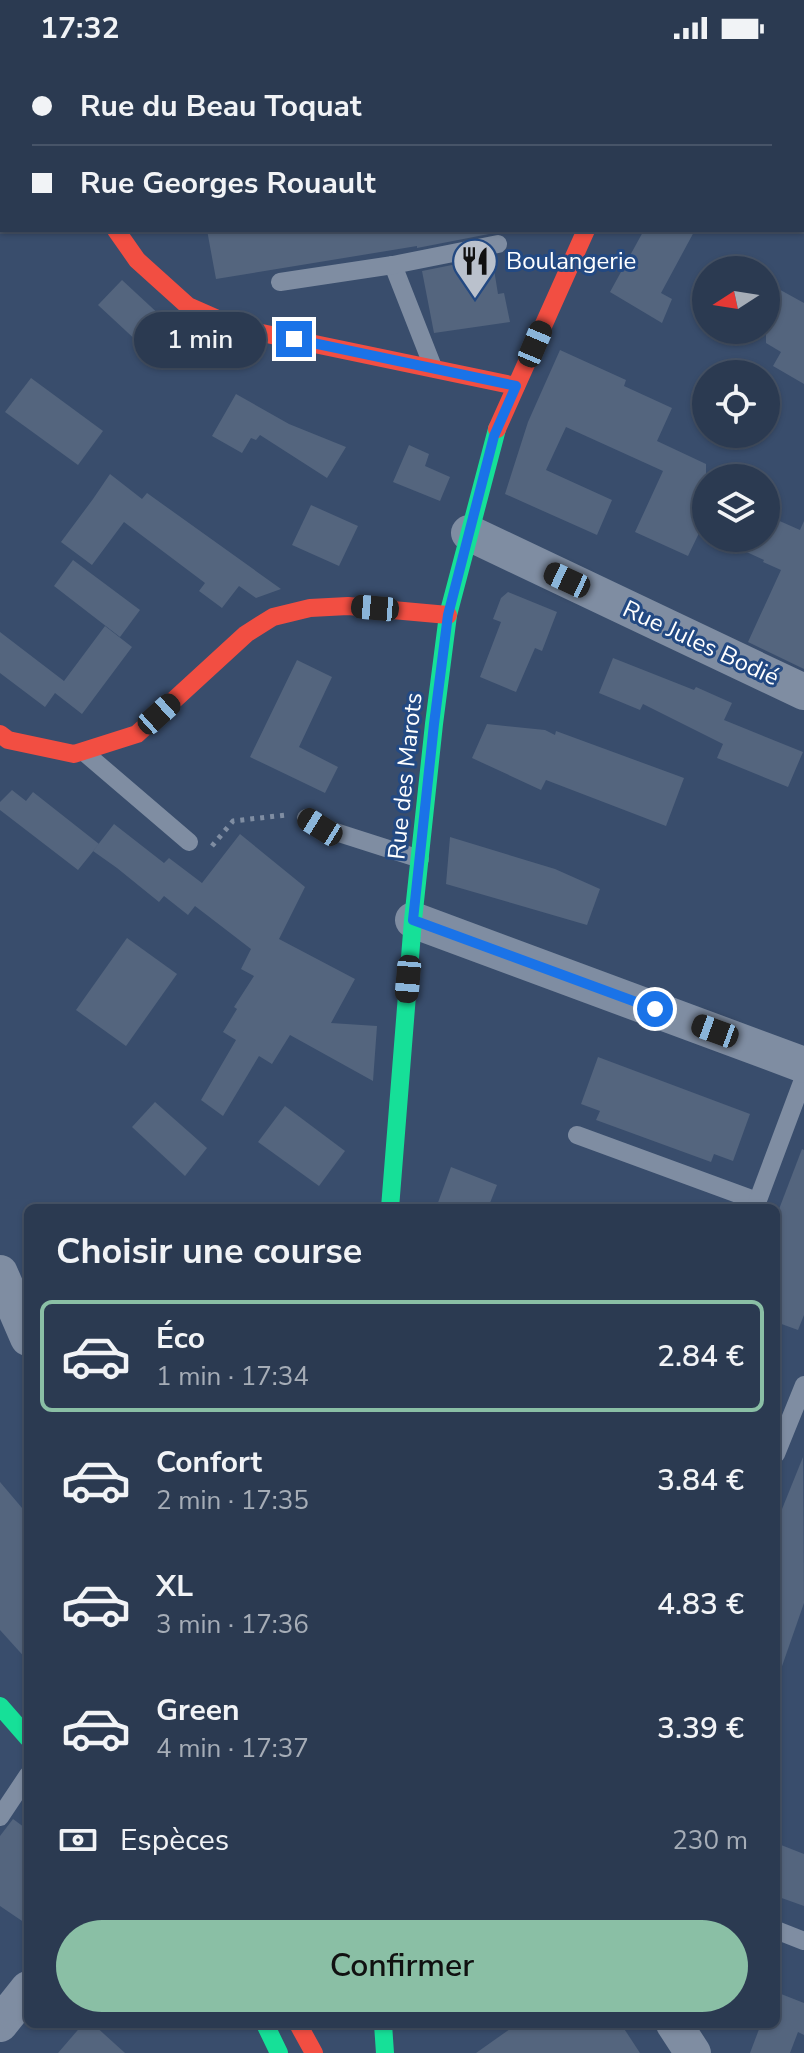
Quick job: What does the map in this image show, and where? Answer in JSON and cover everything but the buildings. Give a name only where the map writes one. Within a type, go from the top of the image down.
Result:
[{"type":"main road","points":[[117,232],[137,260],[188,306],[238,328],[516,386]]},
{"type":"main road","name":"Rue des Marots","points":[[390,1204],[413,920],[448,615],[494,436],[585,232]]},
{"type":"main road","points":[[0,734],[8,740],[74,754],[137,734],[246,634],[273,617],[310,608],[348,606],[448,615]]},
{"type":"main road","points":[[0,1706],[24,1733]]},
{"type":"main road","points":[[267,2028],[279,2053]]},
{"type":"main road","points":[[300,2028],[314,2053]]},
{"type":"main road","points":[[368,2053],[369,2028]]},
{"type":"main road","points":[[383,2028],[385,2053]]},
{"type":"street","name":"Rue Jules Bodié","points":[[469,533],[804,692]]},
{"type":"street","points":[[413,920],[804,1065]]},
{"type":"street","points":[[0,1273],[24,1329]]},
{"type":"street","points":[[0,2024],[24,1994]]},
{"type":"street","points":[[677,2028],[693,2053]]},
{"type":"lane","points":[[280,282],[393,265],[498,244]]},
{"type":"lane","points":[[393,265],[434,369]]},
{"type":"lane","points":[[83,751],[189,842]]},
{"type":"lane","points":[[306,818],[320,827],[420,859]]},
{"type":"lane","points":[[756,1204],[804,1077]]},
{"type":"lane","points":[[577,1135],[753,1204]]},
{"type":"lane","points":[[780,1444],[804,1385]]},
{"type":"lane","points":[[0,1817],[24,1781]]},
{"type":"lane","points":[[780,1932],[804,1941]]},
{"type":"path","points":[[189,842],[202,859],[233,821],[285,815],[306,818]]},
{"type":"traffic: fast","points":[[390,1204],[413,920],[448,615],[497,429]]},
{"type":"traffic: fast","points":[[0,1706],[24,1733]]},
{"type":"traffic: fast","points":[[267,2028],[279,2053]]},
{"type":"traffic: fast","points":[[383,2028],[385,2053]]},
{"type":"traffic: jam","points":[[117,232],[137,260],[188,306],[238,328],[516,386]]},
{"type":"traffic: jam","points":[[497,429],[585,232]]},
{"type":"traffic: jam","points":[[0,734],[8,740],[74,754],[137,734],[246,634],[273,617],[310,608],[348,606],[448,615]]},
{"type":"traffic: jam","points":[[300,2028],[314,2053]]},
{"type":"place","name":"Boulangerie","points":[[475,300]]},
{"type":"route","points":[[294,339],[516,386],[494,436],[448,615],[413,920],[655,1009]]}]
